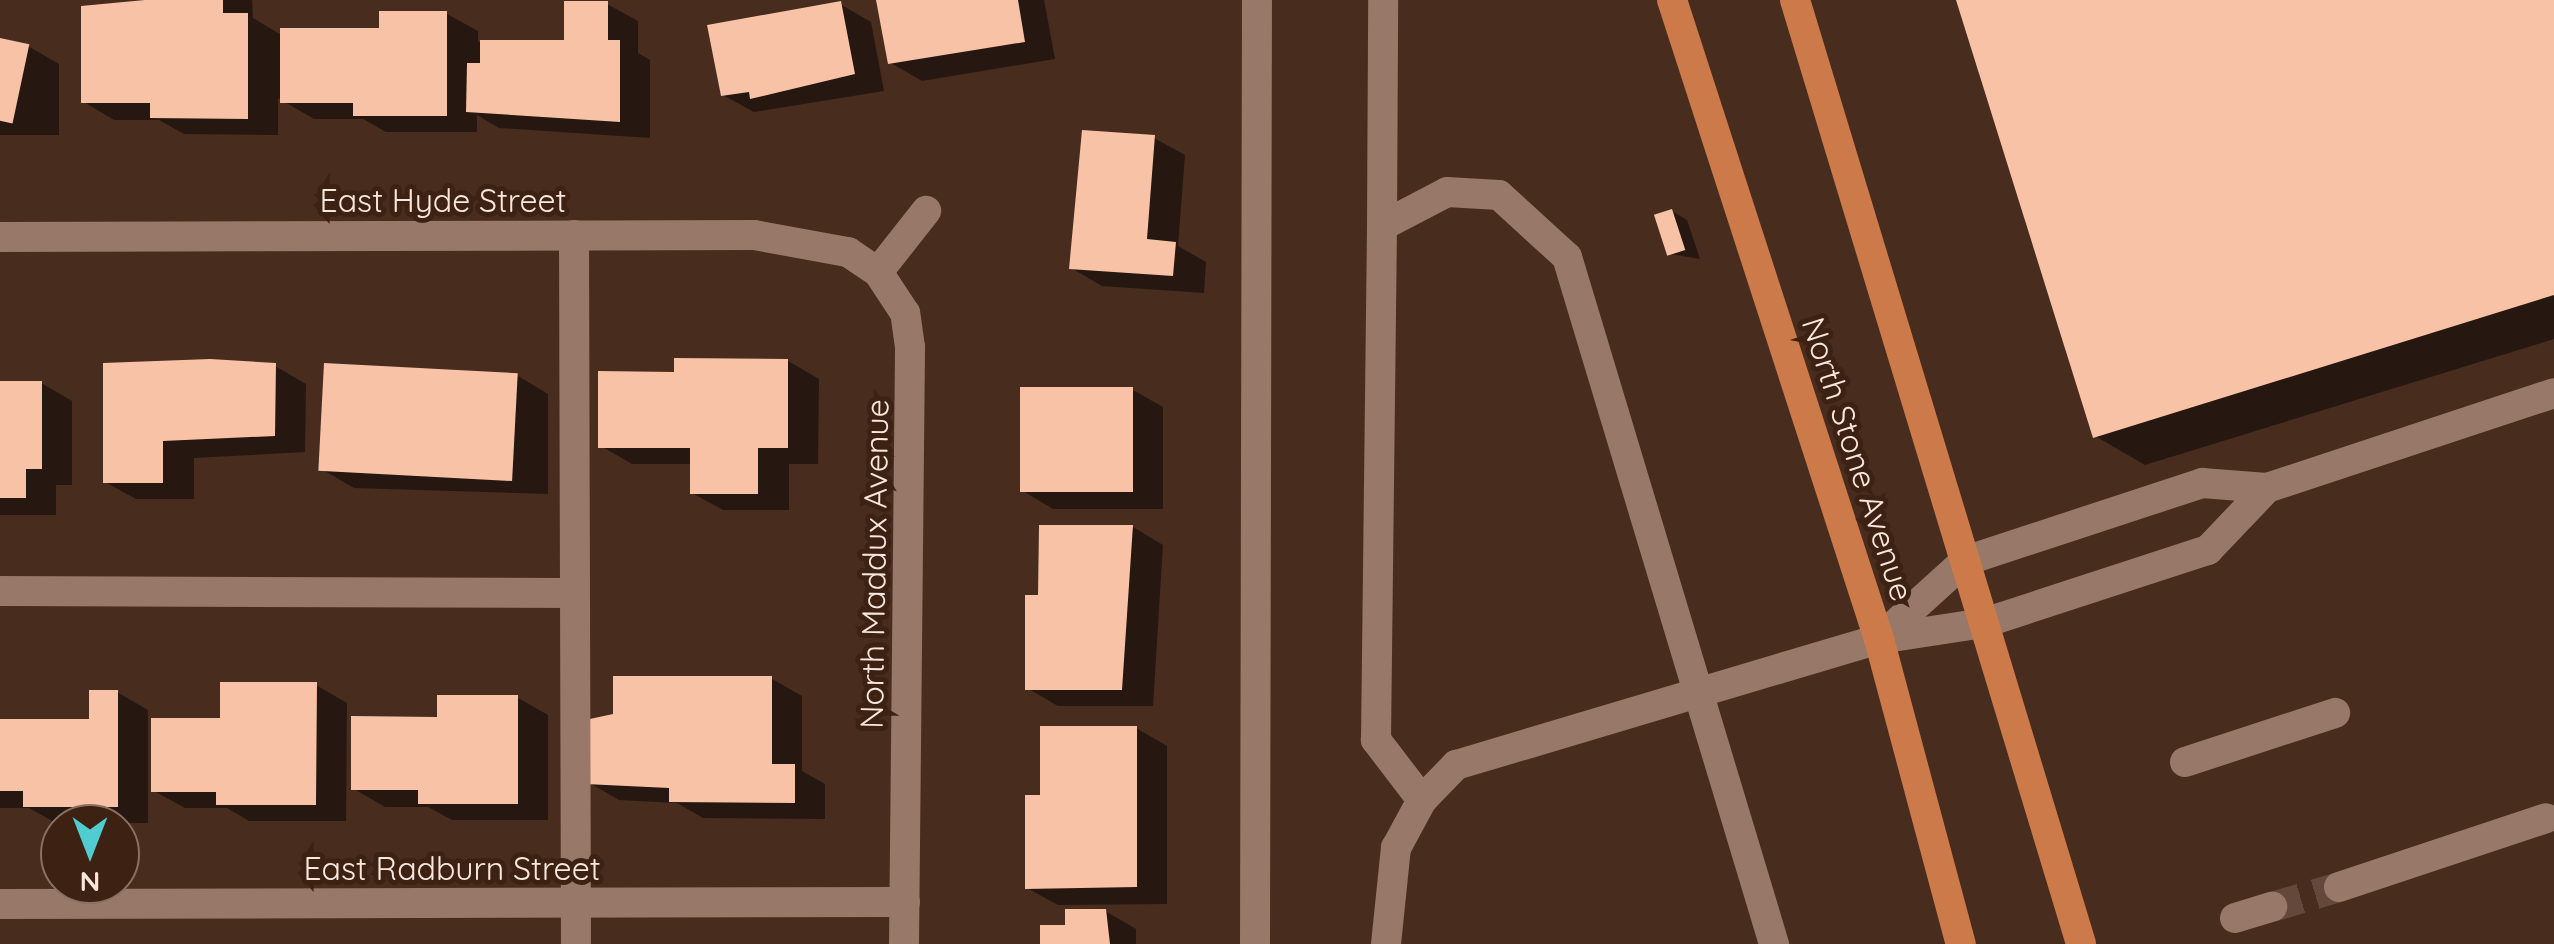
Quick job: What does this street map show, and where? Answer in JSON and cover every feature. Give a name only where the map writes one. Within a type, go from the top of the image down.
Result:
[{"type":"main road","name":"North Stone Avenue","points":[[1672,0],[1879,639],[1961,944]]},
{"type":"main road","points":[[1795,0],[2081,944]]},
{"type":"street","points":[[1255,944],[1257,0]]},
{"type":"street","points":[[1383,0],[1376,740],[1422,800]]},
{"type":"street","points":[[1382,226],[1446,192],[1499,195],[1567,256],[1774,944]]},
{"type":"street","points":[[878,272],[926,211]]},
{"type":"street","points":[[574,235],[576,944]]},
{"type":"street","name":"East Hyde Street","points":[[0,237],[800,238],[878,272]]},
{"type":"street","name":"North Maddux Avenue","points":[[878,272],[905,313],[910,347],[904,944]]},
{"type":"street","points":[[1879,639],[1965,561],[2202,483],[2267,488],[2554,393]]},
{"type":"street","points":[[1386,944],[1396,848],[1422,800],[1473,758],[1879,639],[1984,623],[2208,550],[2267,488]]},
{"type":"street","points":[[0,591],[575,593]]},
{"type":"street","points":[[2186,762],[2336,713]]},
{"type":"street","points":[[2339,887],[2546,818]]},
{"type":"street","name":"East Radburn Street","points":[[0,904],[905,902]]},
{"type":"street","points":[[2236,918],[2272,907]]},
{"type":"building","points":[[145,0],[223,0],[223,13],[248,13],[248,119],[150,118],[150,103],[81,103],[81,6]]},
{"type":"building","points":[[876,0],[1018,0],[1025,42],[888,64]]},
{"type":"building","points":[[1956,0],[2554,0],[2554,295],[2093,438]]},
{"type":"building","points":[[564,1],[608,1],[608,40],[620,40],[620,122],[466,112],[467,63],[480,63],[480,40],[564,40]]},
{"type":"building","points":[[841,1],[855,74],[750,99],[749,92],[721,96],[707,25]]},
{"type":"building","points":[[379,11],[447,11],[447,116],[353,116],[353,103],[280,103],[280,28],[379,28]]},
{"type":"building","points":[[0,38],[29,44],[13,123],[0,121]]},
{"type":"building","points":[[1082,130],[1155,135],[1147,239],[1176,242],[1173,276],[1069,269]]},
{"type":"building","points":[[1672,209],[1685,250],[1667,256],[1654,215]]},
{"type":"building","points":[[674,358],[788,359],[788,448],[758,448],[758,494],[690,494],[690,448],[598,448],[598,371],[674,372]]},
{"type":"building","points":[[210,359],[276,363],[275,436],[163,441],[163,483],[103,483],[103,363]]},
{"type":"building","points":[[324,363],[518,373],[512,481],[318,471]]},
{"type":"building","points":[[0,381],[42,381],[42,469],[26,469],[26,498],[0,498]]},
{"type":"building","points":[[1020,387],[1133,387],[1133,492],[1020,492]]},
{"type":"building","points":[[1039,525],[1133,525],[1122,690],[1025,690],[1025,595],[1038,595]]},
{"type":"building","points":[[613,676],[772,676],[772,764],[795,764],[795,803],[669,802],[669,788],[585,784],[585,720],[613,714]]},
{"type":"building","points":[[220,682],[317,682],[316,805],[216,805],[216,792],[151,792],[151,718],[220,718]]},
{"type":"building","points":[[89,690],[118,690],[118,804],[23,807],[23,791],[0,791],[0,719],[89,719]]},
{"type":"building","points":[[437,695],[518,695],[518,804],[418,804],[418,790],[351,790],[351,716],[437,717]]},
{"type":"building","points":[[1040,726],[1137,726],[1137,887],[1025,889],[1025,795],[1040,795]]},
{"type":"building","points":[[1065,909],[1106,909],[1110,944],[1040,944],[1040,925],[1065,925]]},
{"type":"tunnel","points":[[2272,907],[2339,887]]}]
